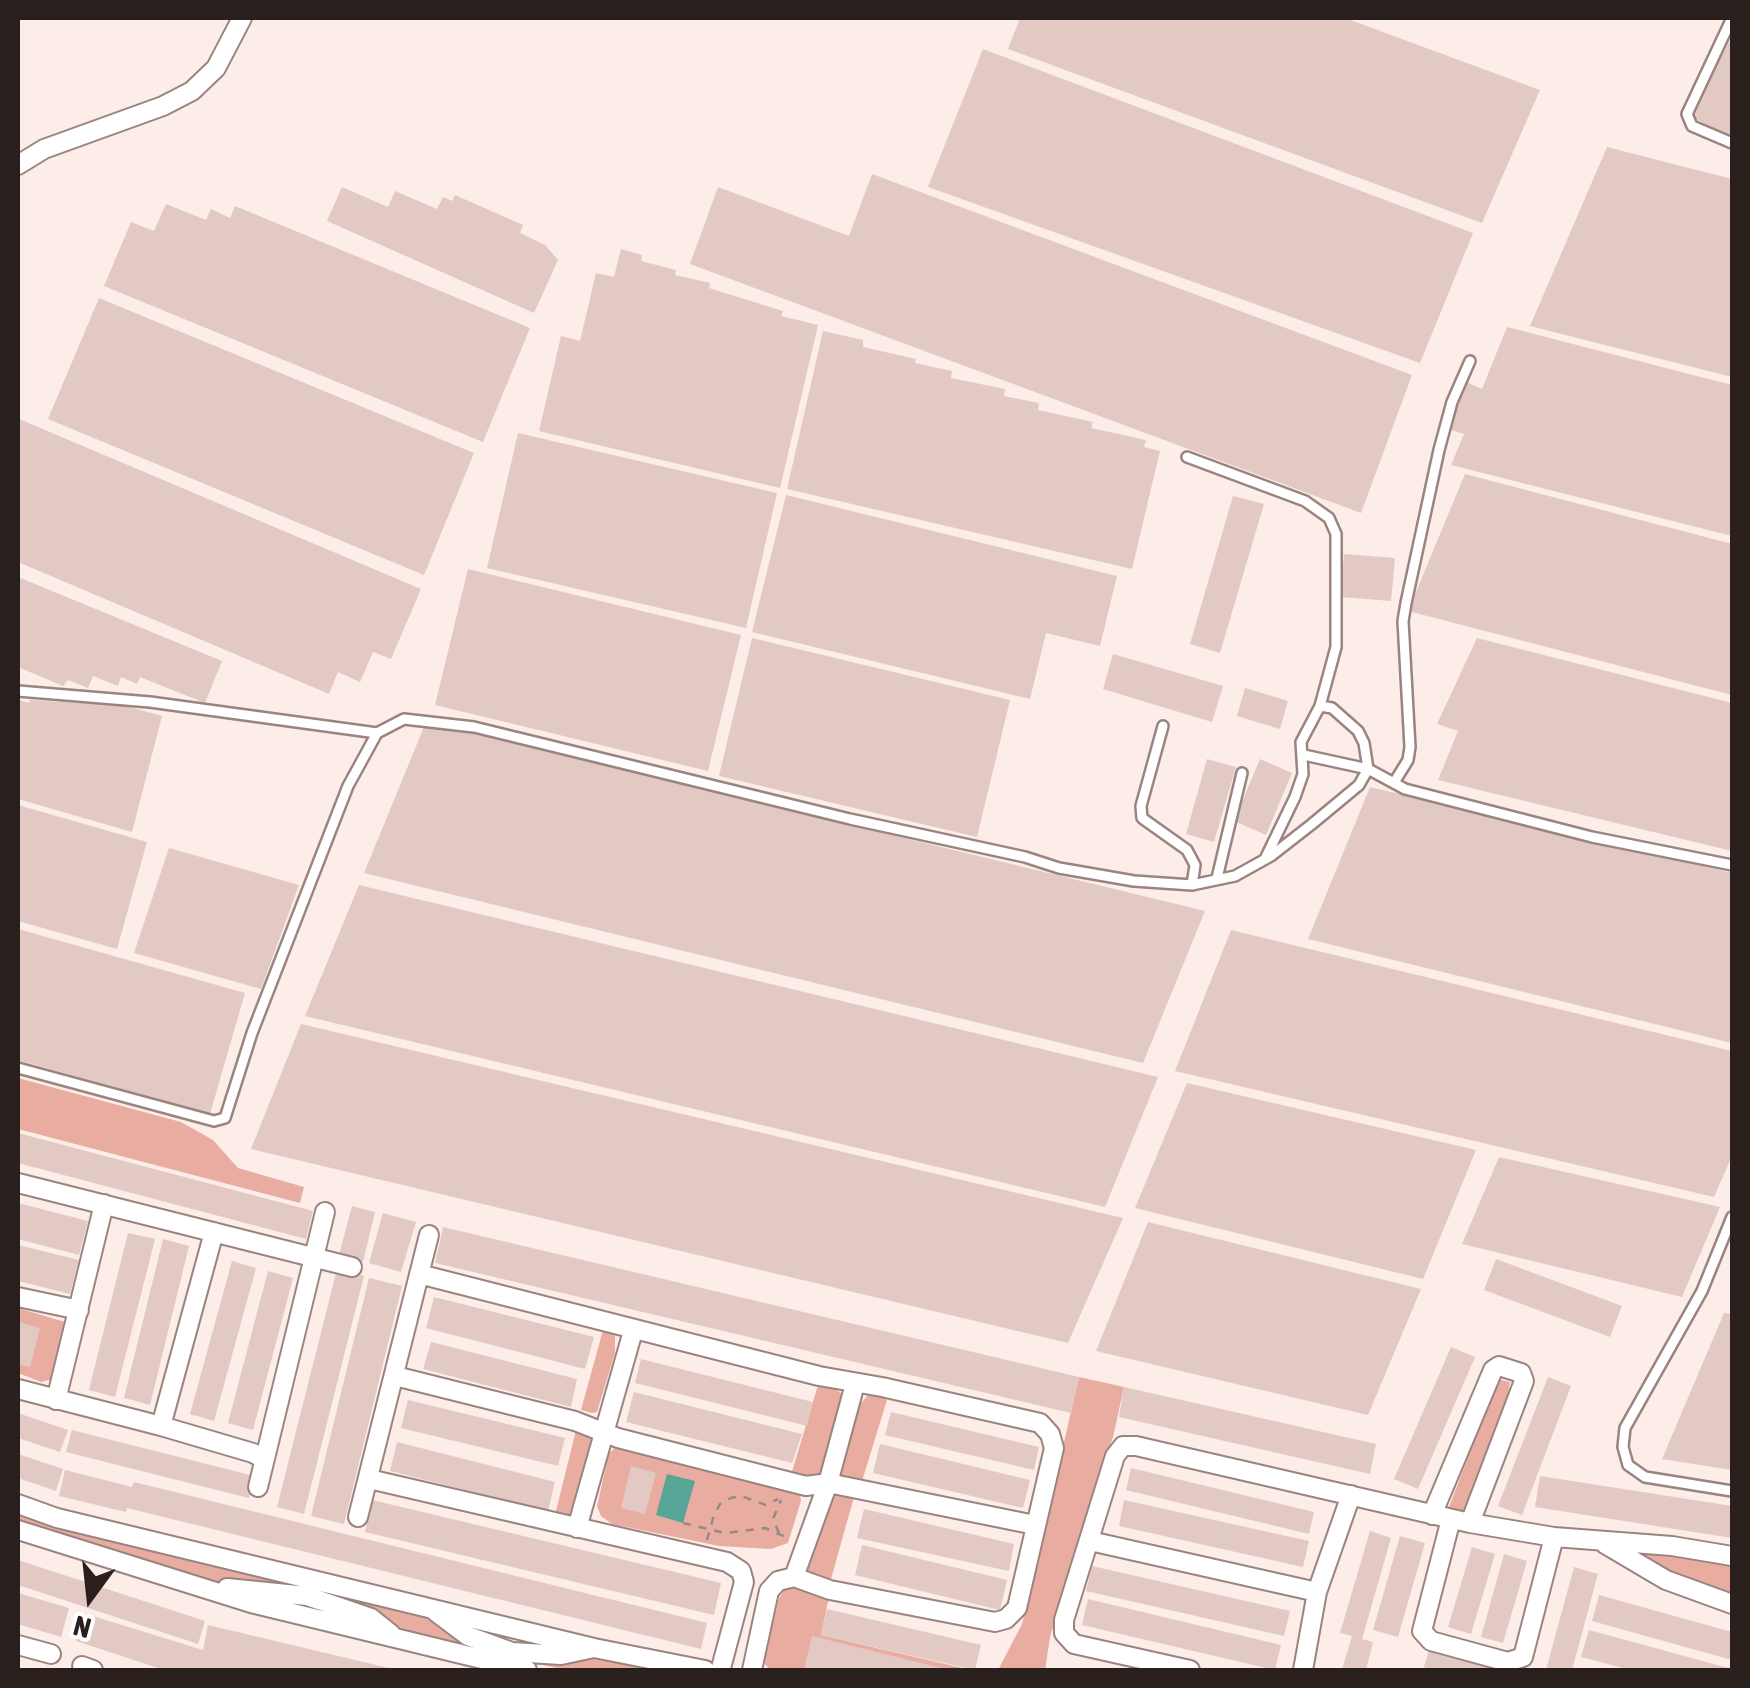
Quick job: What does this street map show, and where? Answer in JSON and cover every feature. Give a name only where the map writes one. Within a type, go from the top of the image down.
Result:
[{"type":"street","points":[[18,165],[44,149],[163,106],[192,91],[216,68],[242,18]]},
{"type":"street","points":[[18,1183],[352,1267]]},
{"type":"street","points":[[56,1400],[104,1204]]},
{"type":"street","points":[[258,1487],[325,1212]]},
{"type":"street","points":[[161,1426],[214,1232]]},
{"type":"street","points":[[358,1517],[429,1235]]},
{"type":"street","points":[[420,1274],[607,1320],[632,1331],[1040,1423],[1050,1434],[1054,1448],[1017,1608],[1006,1619],[995,1622],[830,1590],[794,1578],[778,1582],[770,1590],[752,1670]]},
{"type":"street","points":[[18,1296],[79,1310]]},
{"type":"street","points":[[578,1528],[632,1331]]},
{"type":"street","points":[[1470,1523],[1524,1381],[1521,1373],[1499,1366],[1493,1370],[1442,1517],[1422,1632],[1432,1641],[1508,1662],[1523,1657],[1554,1536]]},
{"type":"street","points":[[395,1376],[575,1421],[606,1434],[806,1486],[828,1483],[1035,1525]]},
{"type":"street","points":[[794,1578],[828,1483],[855,1384]]},
{"type":"street","points":[[18,1389],[253,1452],[264,1459]]},
{"type":"street","points":[[1190,1670],[1074,1644],[1064,1633],[1064,1620],[1115,1456],[1123,1446],[1470,1523],[1732,1556]]},
{"type":"street","points":[[18,1504],[57,1518],[425,1604],[594,1648],[718,1670],[744,1582],[741,1571],[727,1562],[368,1479]]},
{"type":"street","points":[[1303,1670],[1316,1592],[1351,1495]]},
{"type":"street","points":[[18,1530],[187,1585],[528,1670]]},
{"type":"street","points":[[1596,1539],[1666,1580],[1732,1604]]},
{"type":"street","points":[[1090,1541],[1316,1592]]},
{"type":"street","points":[[18,1646],[51,1654]]},
{"type":"lane","points":[[1732,18],[1686,114],[1692,126],[1732,143]]},
{"type":"lane","points":[[1394,781],[1408,760],[1410,747],[1403,621],[1406,602],[1438,450],[1452,402],[1470,361]]},
{"type":"lane","points":[[1188,456],[1306,501],[1328,518],[1336,534],[1336,647],[1320,706],[1305,730],[1303,774],[1265,859]]},
{"type":"lane","points":[[18,691],[150,702],[377,733],[404,720],[474,726],[1058,868],[1192,886],[1235,876],[1265,859],[1360,785],[1368,769],[1358,731],[1332,708],[1320,706]]},
{"type":"lane","points":[[1163,726],[1141,806],[1142,818],[1187,850],[1194,865],[1192,886]]},
{"type":"lane","points":[[18,1068],[214,1121],[225,1118],[252,1033],[348,786],[377,733]]},
{"type":"lane","points":[[1304,755],[1368,769],[1406,789],[1592,837],[1732,866]]},
{"type":"lane","points":[[1217,878],[1242,773]]},
{"type":"lane","points":[[1732,1218],[1702,1291],[1625,1428],[1622,1447],[1628,1465],[1645,1478],[1732,1491]]},
{"type":"path","points":[[703,1556],[720,1504],[731,1498],[741,1496],[766,1505],[784,1494],[772,1518],[781,1535]]},
{"type":"path","points":[[683,1522],[725,1532],[764,1528],[805,1546]]},
{"type":"shaded area","points":[[18,1078],[181,1122],[213,1140],[238,1168],[304,1187],[300,1203],[18,1129]]},
{"type":"shaded area","points":[[18,1308],[65,1322],[53,1379],[41,1382],[18,1373]]},
{"type":"shaded area","points":[[603,1330],[615,1333],[615,1353],[597,1412],[592,1413],[581,1410]]},
{"type":"shaded area","points":[[1079,1377],[1124,1387],[1113,1437],[1050,1637],[1045,1670],[998,1670],[1022,1624]]},
{"type":"shaded area","points":[[1498,1379],[1510,1382],[1507,1399],[1467,1512],[1449,1507]]},
{"type":"shaded area","points":[[818,1385],[833,1387],[841,1393],[844,1403],[821,1474],[813,1479],[791,1475]]},
{"type":"shaded area","points":[[876,1394],[887,1400],[862,1481],[850,1479],[839,1474],[842,1460],[861,1403],[868,1395]]},
{"type":"shaded area","points":[[576,1430],[589,1434],[591,1439],[572,1518],[555,1515]]},
{"type":"shaded area","points":[[616,1447],[800,1494],[788,1543],[771,1549],[719,1546],[612,1524],[601,1516],[597,1506],[609,1453]]},
{"type":"shaded area","points":[[834,1493],[854,1497],[831,1579],[806,1574],[823,1513]]},
{"type":"shaded area","points":[[18,1514],[417,1614],[443,1627],[534,1658],[593,1659],[665,1670],[566,1670],[469,1649],[403,1629],[349,1604],[290,1588],[194,1579],[18,1523]]},
{"type":"shaded area","points":[[1607,1543],[1732,1558],[1732,1602]]},
{"type":"shaded area","points":[[794,1587],[829,1597],[821,1635],[971,1670],[770,1670],[764,1663],[765,1654],[779,1598],[784,1590]]},
{"type":"water","points":[[667,1474],[695,1481],[683,1523],[656,1515]]},
{"type":"building","points":[[1020,18],[1345,18],[1540,90],[1482,223],[1008,49]]},
{"type":"building","points":[[1732,37],[1732,132],[1728,136],[1690,116]]},
{"type":"building","points":[[983,49],[1473,233],[1420,363],[928,187]]},
{"type":"building","points":[[1607,147],[1732,179],[1732,377],[1530,326]]},
{"type":"building","points":[[872,174],[1412,375],[1361,513],[690,264],[718,187],[849,236]]},
{"type":"building","points":[[342,187],[388,207],[395,191],[437,209],[443,197],[452,201],[455,195],[523,225],[520,233],[545,245],[558,260],[534,313],[327,221]]},
{"type":"building","points":[[166,204],[206,220],[211,209],[230,218],[235,206],[530,328],[483,442],[104,286],[131,222],[154,231]]},
{"type":"building","points":[[621,249],[642,255],[641,261],[676,270],[675,275],[710,283],[709,288],[783,311],[781,316],[818,325],[780,488],[539,431],[561,336],[580,341],[596,273],[614,277]]},
{"type":"building","points":[[99,298],[474,453],[424,575],[48,419]]},
{"type":"building","points":[[1507,327],[1732,385],[1732,536],[1451,465],[1464,434],[1447,429],[1466,382],[1482,389]]},
{"type":"building","points":[[823,331],[863,340],[863,347],[952,371],[951,378],[1005,389],[1004,396],[1039,403],[1038,410],[1093,422],[1091,428],[1146,440],[1144,447],[1160,451],[1132,569],[787,489]]},
{"type":"building","points":[[19,419],[421,589],[391,659],[373,652],[360,682],[338,672],[329,694],[18,562]]},
{"type":"building","points":[[518,433],[777,493],[746,628],[487,568]]},
{"type":"building","points":[[1465,474],[1732,544],[1732,695],[1408,611]]},
{"type":"building","points":[[786,495],[1117,576],[1100,646],[1046,633],[1030,699],[752,632]]},
{"type":"building","points":[[1233,496],[1264,504],[1220,653],[1190,644]]},
{"type":"building","points":[[1344,554],[1395,558],[1391,601],[1341,597]]},
{"type":"building","points":[[468,569],[741,635],[708,771],[435,705]]},
{"type":"building","points":[[18,577],[222,661],[205,703],[140,677],[137,684],[121,677],[118,686],[93,676],[88,688],[68,680],[63,686],[18,667]]},
{"type":"building","points":[[752,638],[1010,700],[977,837],[719,776]]},
{"type":"building","points":[[1477,638],[1732,703],[1732,851],[1438,780],[1458,731],[1437,724]]},
{"type":"building","points":[[1113,654],[1223,686],[1212,722],[1103,689]]},
{"type":"building","points":[[1245,688],[1288,701],[1280,729],[1237,716]]},
{"type":"building","points":[[18,700],[126,706],[162,716],[132,832],[18,799]]},
{"type":"building","points":[[426,722],[1205,911],[1143,1063],[364,873]]},
{"type":"building","points":[[1207,759],[1236,767],[1214,842],[1186,834]]},
{"type":"building","points":[[1260,759],[1292,773],[1266,835],[1234,821]]},
{"type":"building","points":[[1370,787],[1732,873],[1732,1043],[1308,939]]},
{"type":"building","points":[[18,805],[147,842],[117,949],[18,921]]},
{"type":"building","points":[[169,848],[299,885],[261,989],[134,953]]},
{"type":"building","points":[[359,885],[1158,1077],[1105,1207],[305,1016]]},
{"type":"building","points":[[18,929],[245,993],[210,1114],[18,1060]]},
{"type":"building","points":[[1231,930],[1732,1051],[1732,1156],[1714,1197],[1175,1071]]},
{"type":"building","points":[[301,1024],[1123,1218],[1068,1343],[251,1149]]},
{"type":"building","points":[[1187,1083],[1476,1150],[1423,1279],[1135,1208]]},
{"type":"building","points":[[18,1133],[313,1211],[306,1239],[18,1163]]},
{"type":"building","points":[[1499,1157],[1720,1207],[1682,1297],[1462,1244]]},
{"type":"building","points":[[18,1203],[88,1221],[79,1255],[18,1239]]},
{"type":"building","points":[[352,1206],[375,1212],[363,1262],[339,1255]]},
{"type":"building","points":[[383,1213],[416,1222],[401,1272],[369,1263]]},
{"type":"building","points":[[1148,1222],[1421,1289],[1368,1415],[1096,1351]]},
{"type":"building","points":[[443,1227],[1079,1377],[1071,1413],[435,1263]]},
{"type":"building","points":[[128,1233],[155,1239],[115,1397],[89,1390]]},
{"type":"building","points":[[163,1239],[189,1246],[150,1405],[124,1398]]},
{"type":"building","points":[[18,1245],[79,1260],[70,1294],[18,1281]]},
{"type":"building","points":[[1496,1259],[1622,1306],[1610,1337],[1484,1290]]},
{"type":"building","points":[[232,1261],[256,1268],[214,1421],[190,1414]]},
{"type":"building","points":[[337,1269],[364,1276],[304,1514],[277,1507]]},
{"type":"building","points":[[268,1271],[293,1278],[253,1430],[228,1423]]},
{"type":"building","points":[[369,1278],[402,1286],[344,1524],[311,1516]]},
{"type":"building","points":[[434,1297],[594,1337],[585,1369],[426,1328]]},
{"type":"building","points":[[1724,1313],[1732,1314],[1732,1470],[1662,1459]]},
{"type":"building","points":[[18,1322],[40,1328],[30,1367],[18,1364]]},
{"type":"building","points":[[431,1342],[577,1379],[571,1407],[423,1369]]},
{"type":"building","points":[[1451,1347],[1475,1357],[1418,1489],[1394,1479]]},
{"type":"building","points":[[641,1359],[813,1402],[807,1426],[635,1383]]},
{"type":"building","points":[[1548,1377],[1571,1386],[1522,1515],[1498,1506]]},
{"type":"building","points":[[1124,1387],[1376,1444],[1370,1474],[1119,1417]]},
{"type":"building","points":[[634,1392],[802,1434],[792,1463],[626,1422]]},
{"type":"building","points":[[408,1400],[565,1438],[558,1466],[401,1428]]},
{"type":"building","points":[[891,1412],[1039,1447],[1034,1470],[885,1435]]},
{"type":"building","points":[[18,1413],[68,1430],[60,1452],[18,1438]]},
{"type":"building","points":[[72,1430],[254,1476],[249,1498],[66,1452]]},
{"type":"building","points":[[397,1442],[555,1482],[548,1511],[390,1471]]},
{"type":"building","points":[[880,1444],[1030,1480],[1023,1508],[873,1473]]},
{"type":"building","points":[[18,1454],[63,1469],[56,1491],[18,1478]]},
{"type":"building","points":[[631,1466],[656,1473],[645,1514],[621,1508]]},
{"type":"building","points":[[1131,1468],[1314,1512],[1309,1534],[1126,1490]]},
{"type":"building","points":[[65,1470],[132,1487],[134,1482],[707,1623],[701,1649],[127,1508],[126,1512],[59,1496]]},
{"type":"building","points":[[1540,1476],[1732,1506],[1732,1538],[1535,1507]]},
{"type":"building","points":[[372,1500],[721,1583],[714,1615],[365,1532]]},
{"type":"building","points":[[1124,1500],[1309,1541],[1303,1567],[1119,1526]]},
{"type":"building","points":[[864,1509],[1014,1544],[1009,1571],[857,1538]]},
{"type":"building","points":[[1370,1531],[1391,1538],[1362,1639],[1373,1642],[1366,1670],[1342,1670],[1352,1636],[1340,1633]]},
{"type":"building","points":[[1400,1536],[1425,1543],[1398,1637],[1373,1630]]},
{"type":"building","points":[[862,1545],[1007,1580],[1000,1610],[855,1575]]},
{"type":"building","points":[[1472,1547],[1495,1554],[1471,1634],[1448,1627]]},
{"type":"building","points":[[1504,1554],[1527,1561],[1503,1643],[1481,1637]]},
{"type":"building","points":[[18,1560],[205,1621],[198,1644],[18,1585]]},
{"type":"building","points":[[1092,1566],[1290,1611],[1284,1636],[1086,1591]]},
{"type":"building","points":[[1574,1567],[1598,1574],[1572,1670],[1546,1670]]},
{"type":"building","points":[[18,1593],[69,1608],[61,1637],[18,1624]]},
{"type":"building","points":[[1599,1595],[1732,1632],[1732,1660],[1592,1621]]},
{"type":"building","points":[[1088,1599],[1281,1645],[1275,1670],[1082,1625]]},
{"type":"building","points":[[827,1609],[981,1645],[975,1670],[821,1635]]},
{"type":"building","points":[[83,1613],[203,1650],[208,1625],[397,1670],[164,1670],[76,1641]]},
{"type":"building","points":[[1589,1630],[1732,1670],[1631,1670],[1581,1657]]},
{"type":"building","points":[[812,1636],[945,1669],[945,1670],[804,1669]]},
{"type":"building","points":[[1429,1650],[1496,1669],[1496,1670],[1423,1670]]}]
